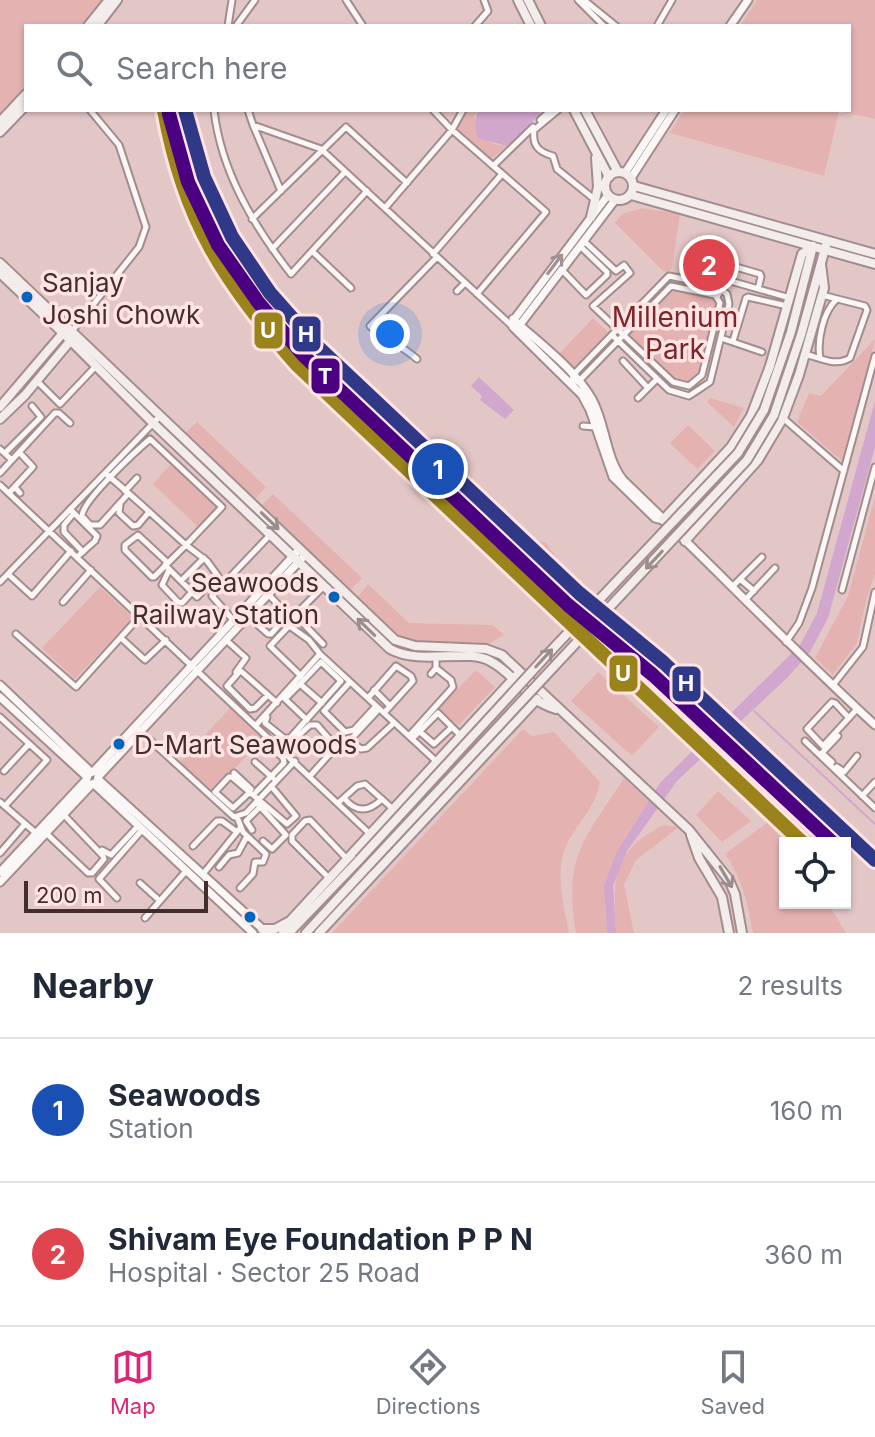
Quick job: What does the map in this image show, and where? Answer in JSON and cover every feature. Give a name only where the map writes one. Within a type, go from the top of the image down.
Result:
[{"type":"main road","points":[[90,24],[109,0]]},
{"type":"main road","points":[[99,24],[117,0]]},
{"type":"main road","points":[[518,0],[530,24]]},
{"type":"main road","points":[[528,0],[540,24]]},
{"type":"main road","points":[[0,122],[24,96]]},
{"type":"main road","points":[[0,132],[24,107]]},
{"type":"main road","points":[[575,112],[609,177],[814,241],[875,264]]},
{"type":"main road","points":[[586,112],[628,181],[622,201],[611,198],[605,186],[609,177]]},
{"type":"main road","points":[[591,217],[598,176],[595,151]]},
{"type":"main road","points":[[663,520],[728,450],[745,427],[766,380],[802,254],[814,241]]},
{"type":"main road","points":[[286,933],[359,860],[738,453],[764,410],[791,332],[814,241]]},
{"type":"main road","points":[[826,245],[875,254]]},
{"type":"main road","points":[[306,933],[747,460],[779,416],[826,245]]},
{"type":"main road","points":[[0,263],[156,420]]},
{"type":"main road","points":[[685,541],[758,460],[805,354],[824,288],[821,264]]},
{"type":"main road","points":[[0,273],[69,334],[96,366],[299,556],[390,635],[402,644],[496,651],[520,672],[689,830],[729,880],[735,894],[742,933]]},
{"type":"main road","points":[[0,419],[37,381],[69,334]]},
{"type":"main road","points":[[0,407],[69,334]]},
{"type":"main road","points":[[235,494],[270,535],[299,556],[323,587],[390,649],[408,656],[484,659],[494,664],[535,701],[557,709]]},
{"type":"main road","points":[[261,932],[290,921],[520,672]]},
{"type":"main road","points":[[319,933],[543,693]]},
{"type":"main road","points":[[689,830],[699,858],[722,897],[729,933]]},
{"type":"main road","points":[[286,933],[290,921]]},
{"type":"street","points":[[228,24],[232,0]]},
{"type":"street","points":[[237,24],[255,0]]},
{"type":"street","points":[[346,0],[362,24]]},
{"type":"street","points":[[477,24],[488,11],[484,0]]},
{"type":"street","points":[[658,24],[670,3],[659,0]]},
{"type":"street","points":[[731,24],[748,0]]},
{"type":"street","points":[[583,1],[602,24]]},
{"type":"street","points":[[583,1],[613,24]]},
{"type":"street","points":[[69,334],[139,247],[146,227],[119,145],[92,112]]},
{"type":"street","points":[[214,112],[221,148],[231,176],[252,219],[291,274],[367,191]]},
{"type":"street","points":[[249,112],[281,191]]},
{"type":"street","points":[[435,112],[546,212],[477,294]]},
{"type":"street","points":[[385,208],[452,130],[462,112]]},
{"type":"street","points":[[493,166],[549,112]]},
{"type":"street","points":[[556,112],[534,130],[535,145],[543,154],[553,156],[557,169],[595,200]]},
{"type":"street","points":[[628,181],[665,112]]},
{"type":"street","points":[[628,181],[674,112]]},
{"type":"street","points":[[253,125],[321,149],[574,380],[596,408],[618,474],[809,665],[875,725]]},
{"type":"street","points":[[252,219],[346,127],[407,183]]},
{"type":"street","points":[[272,249],[345,172]]},
{"type":"street","points":[[417,359],[370,326],[435,255],[502,174]]},
{"type":"street","points":[[513,323],[591,217],[611,198]]},
{"type":"street","points":[[513,323],[562,270],[611,198]]},
{"type":"street","points":[[562,270],[586,295],[607,275],[582,244]]},
{"type":"street","points":[[582,244],[616,271],[624,265],[630,273],[593,306],[673,382],[689,386],[702,375],[720,303],[717,297],[671,286]]},
{"type":"street","points":[[312,251],[351,288]]},
{"type":"street","points":[[717,297],[732,268],[736,267],[760,274],[758,289]]},
{"type":"street","points":[[574,380],[617,329],[669,276]]},
{"type":"street","points":[[669,276],[671,286]]},
{"type":"street","points":[[612,335],[669,390],[689,396],[710,382],[729,304],[727,294],[722,289],[669,276]]},
{"type":"street","points":[[727,280],[790,302]]},
{"type":"street","points":[[457,291],[465,283]]},
{"type":"street","points":[[574,380],[618,341],[671,286]]},
{"type":"street","points":[[805,354],[836,363],[850,358],[867,310],[865,306],[822,295]]},
{"type":"street","points":[[733,341],[746,298],[790,302]]},
{"type":"street","points":[[820,358],[820,336],[832,304],[837,299]]},
{"type":"street","points":[[721,338],[762,352]]},
{"type":"street","points":[[787,643],[799,623],[812,588],[875,356]]},
{"type":"street","points":[[623,361],[648,388]]},
{"type":"street","points":[[37,381],[60,404],[96,366]]},
{"type":"street","points":[[638,398],[657,379]]},
{"type":"street","points":[[574,380],[587,402],[617,486],[655,518],[663,520]]},
{"type":"street","points":[[696,380],[702,387]]},
{"type":"street","points":[[32,406],[47,422]]},
{"type":"street","points":[[0,473],[55,413],[70,423]]},
{"type":"street","points":[[779,416],[844,471]]},
{"type":"street","points":[[12,460],[2,451],[41,417]]},
{"type":"street","points":[[0,582],[72,511],[156,420]]},
{"type":"street","points":[[583,426],[594,424]]},
{"type":"street","points":[[137,478],[100,525],[90,525],[82,516],[83,508],[150,439],[222,507]]},
{"type":"street","points":[[9,493],[33,467],[19,452]]},
{"type":"street","points":[[842,590],[875,467]]},
{"type":"street","points":[[105,473],[186,545],[204,558],[218,576],[199,597],[181,581],[167,566],[138,535],[125,545],[125,550],[152,577],[167,566],[186,545],[235,494]]},
{"type":"street","points":[[0,485],[310,776],[341,801],[370,834]]},
{"type":"street","points":[[15,487],[20,493]]},
{"type":"street","points":[[122,500],[119,513],[133,526],[138,525],[149,512]]},
{"type":"street","points":[[72,511],[97,536],[77,557]]},
{"type":"street","points":[[72,511],[64,525],[64,532],[83,552]]},
{"type":"street","points":[[234,621],[212,596],[270,535]]},
{"type":"street","points":[[8,574],[32,596],[71,551]]},
{"type":"street","points":[[195,668],[226,640],[299,556]]},
{"type":"street","points":[[0,882],[234,621],[299,556]]},
{"type":"street","points":[[733,586],[762,557]]},
{"type":"street","points":[[181,581],[204,558]]},
{"type":"street","points":[[167,566],[162,585],[171,595],[181,603],[192,592]]},
{"type":"street","points":[[746,599],[775,568]]},
{"type":"street","points":[[63,602],[91,570]]},
{"type":"street","points":[[740,579],[754,591]]},
{"type":"street","points":[[315,647],[322,643],[295,615],[323,587]]},
{"type":"street","points":[[833,686],[863,647],[875,592]]},
{"type":"street","points":[[248,616],[271,634],[288,615],[268,594]]},
{"type":"street","points":[[16,634],[76,687],[140,616]]},
{"type":"street","points":[[301,676],[270,649],[288,627],[315,647],[437,762]]},
{"type":"street","points":[[121,638],[145,660],[166,640]]},
{"type":"street","points":[[219,690],[246,660],[226,640]]},
{"type":"street","points":[[256,725],[277,703],[292,690],[300,684],[319,662],[323,662],[341,681],[307,720],[287,739],[265,723],[266,718],[285,699],[292,690],[301,676],[320,654]]},
{"type":"street","points":[[431,674],[436,668],[436,657]]},
{"type":"street","points":[[350,682],[324,711],[345,732],[354,730],[380,709],[390,706],[413,681],[411,676],[396,666],[368,698]]},
{"type":"street","points":[[410,738],[453,687],[451,680],[436,668]]},
{"type":"street","points":[[268,695],[253,709],[227,686],[240,671],[268,695],[277,703]]},
{"type":"street","points":[[300,684],[322,703]]},
{"type":"street","points":[[0,685],[140,828],[186,871],[261,932]]},
{"type":"street","points":[[374,690],[390,706]]},
{"type":"street","points":[[232,702],[236,696]]},
{"type":"street","points":[[0,697],[203,874],[261,932]]},
{"type":"street","points":[[285,699],[307,720]]},
{"type":"street","points":[[849,718],[832,702],[807,729],[823,746],[849,718],[857,709]]},
{"type":"street","points":[[380,709],[353,737],[352,742],[361,749],[367,748],[394,723]]},
{"type":"street","points":[[410,738],[438,713],[461,736]]},
{"type":"street","points":[[0,717],[46,762],[3,804],[88,873],[92,873],[104,859],[103,856],[64,813]]},
{"type":"street","points":[[283,750],[310,725],[317,725],[336,747],[310,776]]},
{"type":"street","points":[[419,731],[434,744],[452,727]]},
{"type":"street","points":[[138,729],[213,795],[233,808],[257,798]]},
{"type":"street","points":[[829,761],[838,736]]},
{"type":"street","points":[[263,740],[284,761],[273,781]]},
{"type":"street","points":[[805,741],[844,772],[857,756]]},
{"type":"street","points":[[4,771],[29,744]]},
{"type":"street","points":[[213,795],[229,815],[237,817],[246,813],[295,761]]},
{"type":"street","points":[[829,761],[875,808]]},
{"type":"street","points":[[234,773],[285,824],[295,817],[273,781],[255,762]]},
{"type":"street","points":[[213,795],[230,777],[257,798],[286,835],[272,849],[263,841]]},
{"type":"street","points":[[0,872],[64,813],[92,778]]},
{"type":"street","points":[[862,796],[875,782]]},
{"type":"street","points":[[341,801],[357,786],[365,784],[393,809]]},
{"type":"street","points":[[252,830],[246,821],[257,798]]},
{"type":"street","points":[[341,801],[365,810],[382,799]]},
{"type":"street","points":[[64,813],[108,855],[140,828]]},
{"type":"street","points":[[203,874],[239,830],[237,817]]},
{"type":"street","points":[[329,878],[292,841],[292,835],[308,819],[347,859]]},
{"type":"street","points":[[193,846],[217,821],[222,821],[265,851],[266,858],[263,862],[255,862],[253,874],[240,888]]},
{"type":"street","points":[[0,853],[25,824]]},
{"type":"street","points":[[117,898],[99,879],[140,828]]},
{"type":"street","points":[[219,867],[229,855],[238,853],[247,836]]},
{"type":"street","points":[[145,918],[186,871]]},
{"type":"street","points":[[140,883],[160,901]]},
{"type":"green space","points":[[0,0],[103,0],[83,24],[24,24],[24,89],[0,114]]},
{"type":"green space","points":[[757,0],[875,0],[875,119],[844,112],[851,112],[851,24],[741,24]]},
{"type":"green space","points":[[465,112],[476,112],[474,117],[493,144],[507,146],[491,159],[454,132]]},
{"type":"green space","points":[[683,112],[839,112],[824,176],[670,133]]},
{"type":"green space","points":[[642,208],[680,214],[672,268],[668,273],[615,223],[622,214]]},
{"type":"green space","name":"Millenium Park","points":[[672,289],[714,298],[717,302],[700,374],[689,382],[674,379],[628,335]]},
{"type":"green space","points":[[593,318],[608,332],[573,368],[558,355]]},
{"type":"green space","points":[[875,339],[842,461],[797,422],[809,393],[821,396]]},
{"type":"green space","points":[[710,398],[744,408],[734,427],[707,402]]},
{"type":"green space","points":[[197,422],[266,487],[254,500],[184,434]]},
{"type":"green space","points":[[688,425],[715,451],[697,469],[670,443]]},
{"type":"green space","points":[[172,463],[218,506],[198,527],[153,484]]},
{"type":"green space","points":[[273,494],[362,578],[349,592],[260,507]]},
{"type":"green space","points":[[875,497],[875,574],[857,643],[833,675],[815,658],[848,596]]},
{"type":"green space","points":[[537,541],[546,543],[564,568],[571,587],[568,592],[545,588],[516,570],[519,556]],"holes":[[[550,558],[565,578],[566,590],[535,578],[536,568]]]},
{"type":"green space","points":[[368,584],[409,623],[493,625],[504,635],[487,645],[415,643],[397,637],[357,598]]},
{"type":"green space","points":[[100,587],[133,618],[75,679],[42,648]]},
{"type":"green space","points":[[476,670],[495,687],[458,726],[439,708]]},
{"type":"green space","points":[[598,672],[659,727],[632,756],[571,701]]},
{"type":"green space","points":[[231,707],[264,738],[212,792],[180,762]]},
{"type":"green space","points":[[523,729],[532,736],[554,732],[600,782],[595,799],[563,854],[561,888],[569,933],[332,933]]},
{"type":"green space","points":[[624,778],[649,801],[620,848],[608,877],[607,933],[576,933],[572,885],[575,866],[588,834]]},
{"type":"green space","points":[[718,791],[751,821],[722,842],[696,815]]},
{"type":"green space","points":[[768,822],[781,837],[779,909],[832,909],[846,933],[753,933],[744,892],[725,854]]},
{"type":"green space","points":[[663,825],[679,827],[636,860],[624,885],[634,933],[616,933],[616,883],[624,857],[646,835]]},
{"type":"shaded area","points":[[477,112],[540,112],[507,146],[478,138],[475,126]]},
{"type":"shaded area","points":[[479,377],[514,410],[505,419],[480,400],[482,396],[471,386]]},
{"type":"shaded area","points":[[875,401],[875,447],[828,618],[810,652],[788,677],[677,781],[627,851],[613,886],[616,933],[607,933],[604,886],[616,853],[660,783],[800,645],[817,613]]},
{"type":"waterway","points":[[754,711],[875,824]]},
{"type":"transit line","name":"U","points":[[164,112],[183,185],[211,248],[248,305],[297,365],[797,837]]},
{"type":"transit line","name":"H","points":[[186,112],[204,177],[232,237],[270,293],[316,345],[579,593],[664,663],[875,860]]},
{"type":"transit line","name":"T","points":[[169,114],[188,182],[218,245],[258,302],[304,356],[568,605],[653,675],[827,837]]},
{"type":"place","name":"Shivam Eye Foundation P P N","points":[[709,265]]},
{"type":"place","name":"Sanjay Joshi Chowk","points":[[27,297]]},
{"type":"place","name":"Seawoods","points":[[438,469]]},
{"type":"place","name":"Seawoods Railway Station","points":[[334,597]]},
{"type":"place","name":"D-Mart Seawoods","points":[[119,744]]}]
